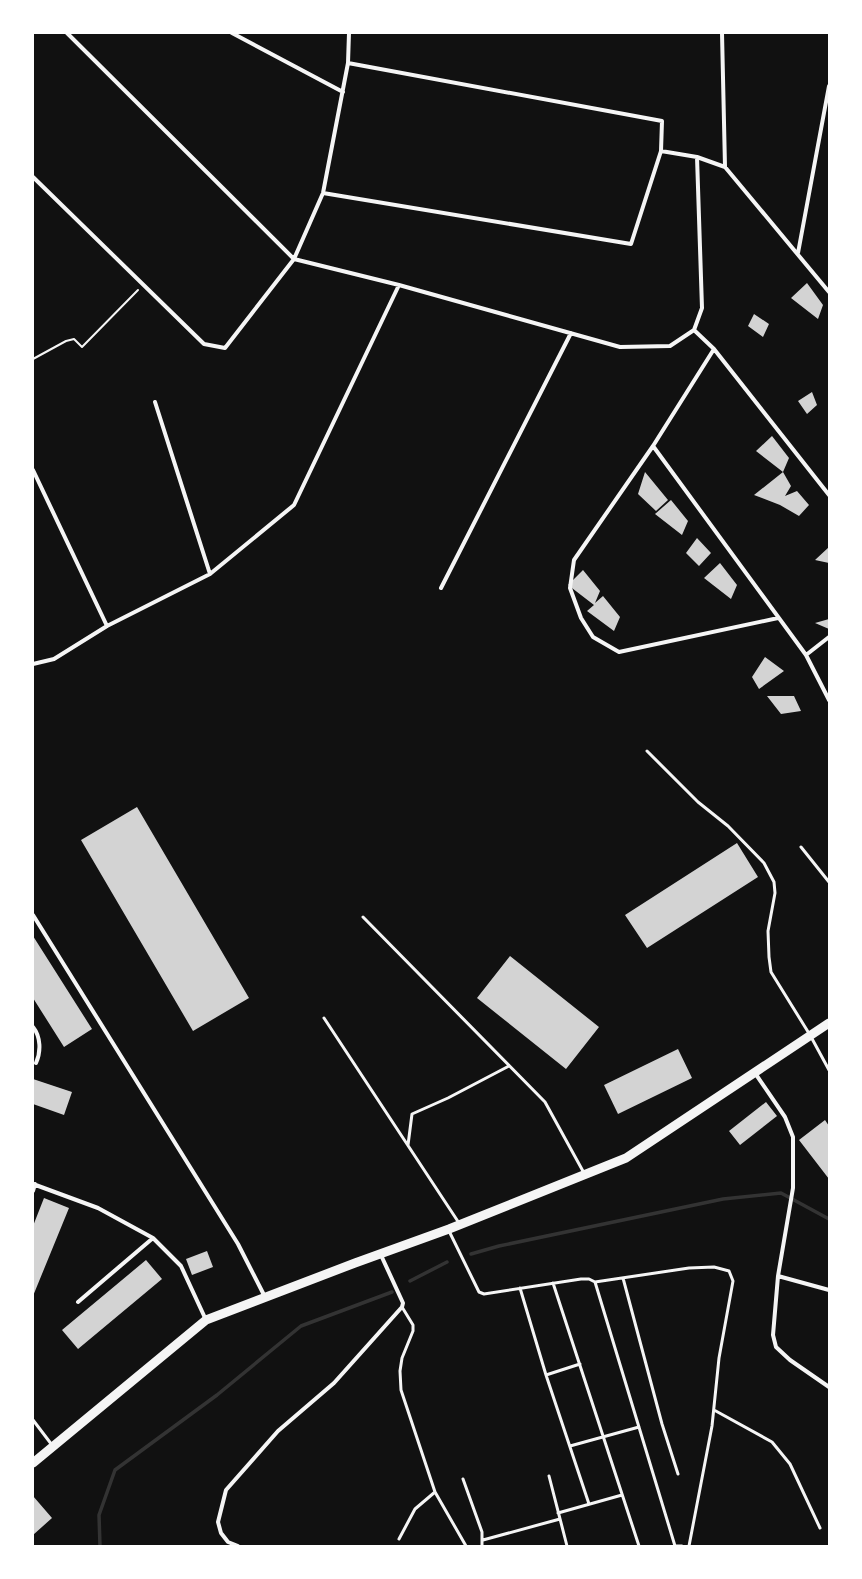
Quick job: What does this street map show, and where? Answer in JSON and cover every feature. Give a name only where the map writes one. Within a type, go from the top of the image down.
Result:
[{"type":"main road","points":[[33,1463],[206,1320],[380,1253],[460,1225],[626,1158],[829,1023]]},
{"type":"street","points":[[67,33],[294,259],[399,285],[620,347],[670,346],[694,330],[702,308],[698,157]]},
{"type":"street","points":[[232,33],[343,92]]},
{"type":"street","points":[[33,177],[204,344],[225,348],[294,259],[323,193],[348,63],[349,33]]},
{"type":"street","points":[[722,33],[725,167]]},
{"type":"street","points":[[323,193],[631,244],[661,151],[662,121],[348,63]]},
{"type":"street","points":[[798,253],[829,86]]},
{"type":"street","points":[[661,151],[698,157],[725,167],[829,292]]},
{"type":"street","points":[[33,664],[54,659],[107,626],[210,574],[294,505],[399,285]]},
{"type":"street","points":[[694,330],[714,349],[829,496]]},
{"type":"street","points":[[441,588],[571,333]]},
{"type":"street","points":[[714,349],[654,446],[574,560],[570,588],[581,618],[593,637],[619,652],[778,618]]},
{"type":"street","points":[[155,402],[210,574]]},
{"type":"street","points":[[654,446],[806,655],[829,700]]},
{"type":"street","points":[[33,470],[107,626]]},
{"type":"street","points":[[806,655],[829,637]]},
{"type":"street","points":[[33,915],[238,1244],[265,1297]]},
{"type":"street","points":[[33,1027],[38,1033],[40,1054],[36,1063]]},
{"type":"street","points":[[755,1073],[785,1117],[793,1137],[793,1188],[778,1276],[773,1335],[776,1348],[790,1360],[829,1387]]},
{"type":"street","points":[[33,1191],[34,1184],[98,1208],[153,1238],[181,1266],[206,1320]]},
{"type":"street","points":[[78,1302],[153,1238]]},
{"type":"street","points":[[238,1546],[228,1542],[220,1533],[218,1522],[226,1490],[278,1431],[334,1383],[402,1307],[403,1303],[380,1253]]},
{"type":"street","points":[[778,1276],[829,1290]]},
{"type":"lane","points":[[647,751],[698,802],[728,826],[764,863],[774,882],[775,893],[768,931],[771,972],[810,1035],[829,1070]]},
{"type":"lane","points":[[801,847],[829,882]]},
{"type":"lane","points":[[363,917],[545,1102],[585,1174]]},
{"type":"lane","points":[[324,1018],[460,1225]]},
{"type":"lane","points":[[408,1145],[412,1114],[448,1098],[509,1066]]},
{"type":"lane","points":[[448,1229],[479,1292],[484,1294],[581,1278],[589,1279],[595,1282],[689,1268],[714,1267],[729,1271],[733,1281],[719,1358],[712,1426],[689,1546]]},
{"type":"lane","points":[[623,1278],[662,1424],[678,1474]]},
{"type":"lane","points":[[595,1282],[675,1546],[682,1546]]},
{"type":"lane","points":[[553,1283],[639,1546]]},
{"type":"lane","points":[[520,1288],[546,1375],[589,1504]]},
{"type":"lane","points":[[402,1307],[413,1325],[413,1331],[402,1358],[400,1371],[401,1390],[435,1492],[466,1546]]},
{"type":"lane","points":[[546,1375],[580,1364]]},
{"type":"lane","points":[[714,1410],[772,1442],[790,1464],[820,1528]]},
{"type":"lane","points":[[33,1420],[53,1446]]},
{"type":"lane","points":[[570,1446],[639,1427]]},
{"type":"lane","points":[[549,1476],[567,1546]]},
{"type":"lane","points":[[463,1479],[483,1540],[482,1546]]},
{"type":"lane","points":[[399,1539],[415,1509],[435,1492]]},
{"type":"lane","points":[[558,1512],[622,1495]]},
{"type":"lane","points":[[483,1540],[560,1519]]},
{"type":"path","points":[[33,359],[66,341],[74,339],[82,346],[143,285]]},
{"type":"building","points":[[807,283],[823,305],[818,319],[791,298]]},
{"type":"building","points":[[754,314],[769,324],[763,337],[748,326]]},
{"type":"building","points":[[812,392],[817,405],[807,414],[798,401]]},
{"type":"building","points":[[772,436],[789,458],[783,472],[756,451]]},
{"type":"building","points":[[645,472],[668,500],[656,511],[638,494]]},
{"type":"building","points":[[783,472],[791,486],[785,496],[797,491],[809,505],[799,516],[780,505],[754,495]]},
{"type":"building","points":[[671,500],[688,521],[682,535],[655,514]]},
{"type":"building","points":[[697,538],[711,553],[699,566],[686,553]]},
{"type":"building","points":[[829,547],[829,563],[815,560]]},
{"type":"building","points":[[720,563],[737,585],[731,599],[704,578]]},
{"type":"building","points":[[583,570],[600,591],[595,603],[603,596],[620,617],[614,631],[587,611],[594,605],[568,585]]},
{"type":"building","points":[[829,619],[829,629],[815,623]]},
{"type":"building","points":[[765,657],[784,671],[759,689],[752,677]]},
{"type":"building","points":[[767,696],[794,696],[801,711],[781,714]]},
{"type":"building","points":[[137,807],[249,998],[193,1031],[81,840]]},
{"type":"building","points":[[737,843],[758,877],[647,948],[625,915]]},
{"type":"building","points":[[33,936],[92,1029],[64,1047],[33,998]]},
{"type":"building","points":[[510,956],[599,1027],[566,1069],[477,998]]},
{"type":"building","points":[[678,1049],[692,1078],[618,1114],[604,1085]]},
{"type":"building","points":[[33,1079],[72,1092],[64,1115],[33,1104]]},
{"type":"building","points":[[766,1102],[777,1116],[740,1145],[729,1131]]},
{"type":"building","points":[[825,1120],[829,1126],[829,1179],[799,1140]]},
{"type":"building","points":[[44,1198],[69,1208],[33,1296],[33,1226]]},
{"type":"building","points":[[207,1251],[213,1267],[192,1275],[186,1259]]},
{"type":"building","points":[[146,1260],[162,1279],[78,1349],[62,1330]]},
{"type":"building","points":[[33,1496],[52,1518],[33,1535]]},
{"type":"waterway","points":[[471,1254],[499,1246],[723,1199],[781,1193],[829,1219]]},
{"type":"waterway","points":[[410,1281],[447,1262]]},
{"type":"waterway","points":[[100,1546],[99,1515],[115,1470],[217,1395],[301,1326],[392,1292]]}]
